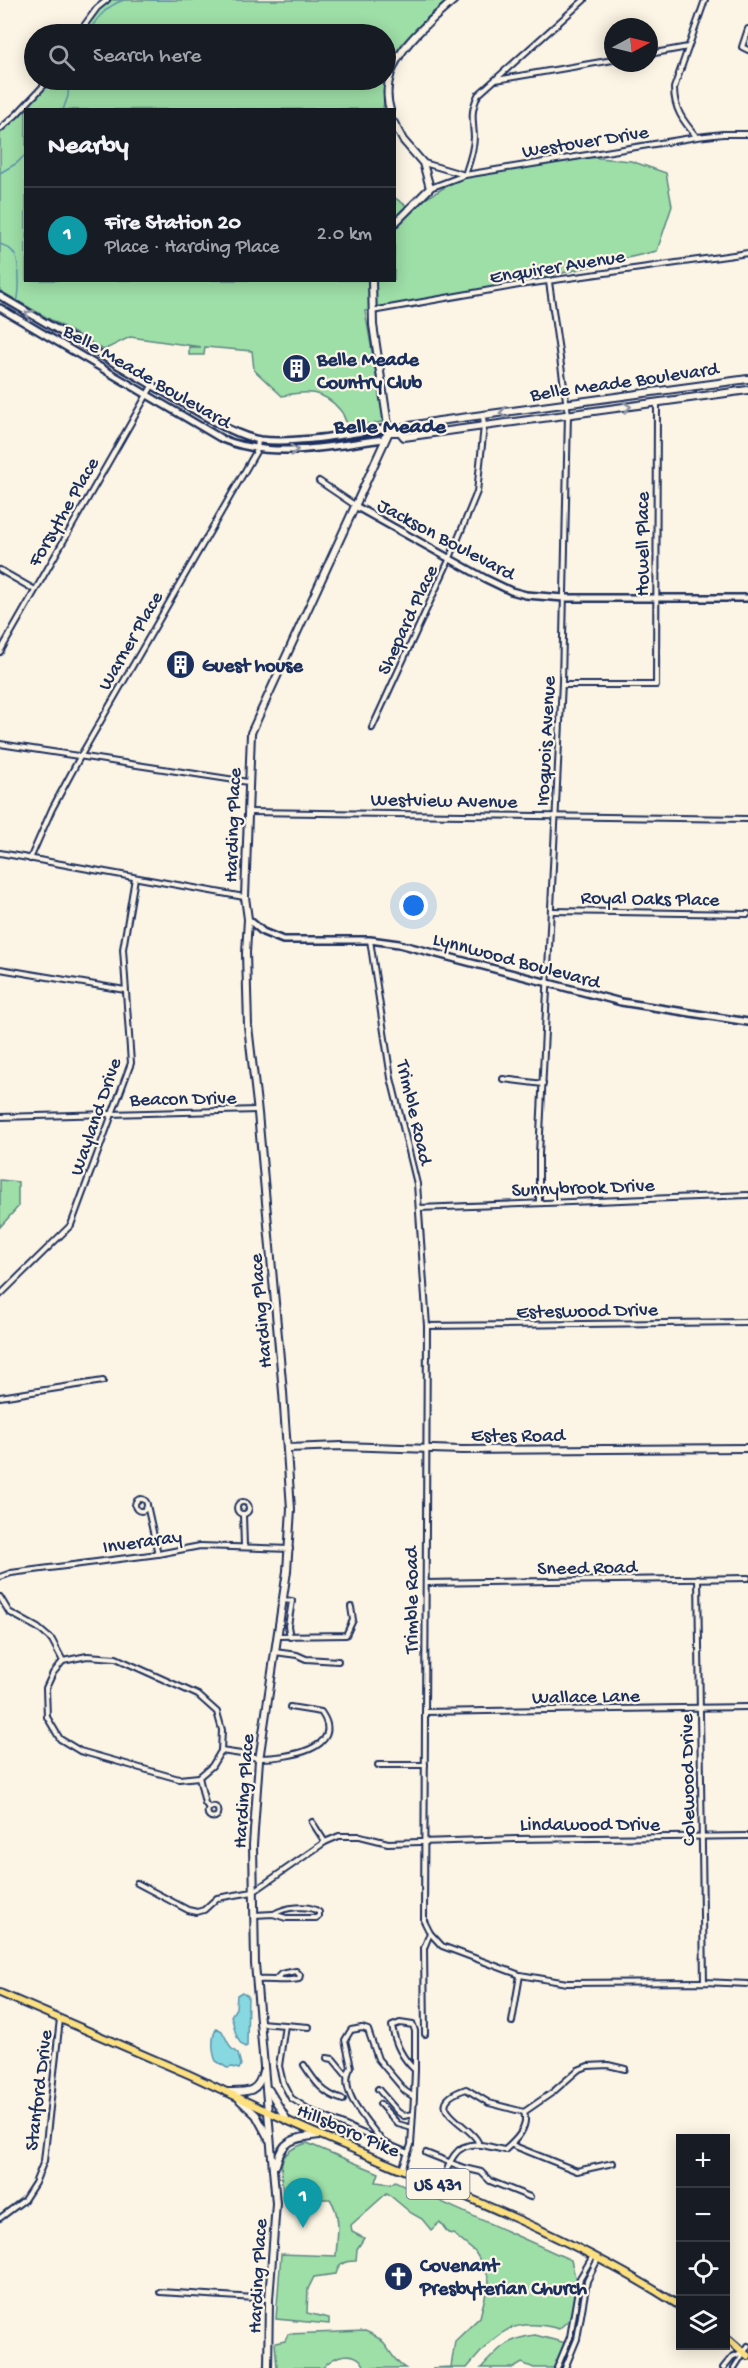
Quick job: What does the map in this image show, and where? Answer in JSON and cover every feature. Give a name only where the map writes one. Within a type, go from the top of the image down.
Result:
[{"type":"main road","points":[[396,61],[409,41],[454,0]]},
{"type":"main road","points":[[388,90],[389,108]]},
{"type":"main road","points":[[396,126],[423,163],[430,188],[396,222]]},
{"type":"main road","points":[[372,282],[372,311],[390,432]]},
{"type":"main road","name":"Belle Meade Boulevard","points":[[400,432],[404,427],[748,380]]},
{"type":"main road","name":"Belle Meade Boulevard","points":[[400,432],[404,437],[748,390]]},
{"type":"main road","points":[[655,392],[657,403]]},
{"type":"main road","name":"Belle Meade Boulevard","points":[[390,432],[400,432]]},
{"type":"main road","name":"Harding Place","points":[[268,2368],[276,2209],[257,1980],[253,1892],[255,1800],[290,1549],[291,1517],[288,1448],[258,1110],[248,1026],[246,953],[248,919],[245,897],[251,733],[390,432]]},
{"type":"main road","name":"Estes Road","points":[[288,1448],[341,1446],[426,1449],[748,1448]]},
{"type":"main road","name":"Hillsboro Pike","points":[[0,1993],[320,2135],[442,2185],[596,2258],[654,2288],[676,2303]]},
{"type":"main road","points":[[225,2092],[251,2090],[260,2084],[264,2067]]},
{"type":"main road","points":[[266,2083],[287,2120]]},
{"type":"main road","points":[[237,2097],[261,2122],[272,2146]]},
{"type":"main road","points":[[274,2171],[283,2146],[302,2137],[320,2135]]},
{"type":"main road","points":[[730,2340],[746,2354]]},
{"type":"street","points":[[85,24],[97,8],[107,0]]},
{"type":"street","points":[[423,163],[465,175],[472,156],[474,138],[471,116],[478,95],[584,0]]},
{"type":"street","points":[[697,137],[680,118],[674,102],[674,88],[705,0]]},
{"type":"street","points":[[748,29],[742,47],[748,50]]},
{"type":"street","points":[[658,52],[688,47]]},
{"type":"street","points":[[496,80],[604,62]]},
{"type":"street","points":[[0,129],[40,90]]},
{"type":"street","name":"Westover Drive","points":[[430,188],[465,175],[697,137],[748,134]]},
{"type":"street","name":"Enquirer Avenue","points":[[372,311],[519,285],[748,253]]},
{"type":"street","name":"Iroquois Avenue","points":[[539,1203],[562,686],[568,414],[549,282]]},
{"type":"street","name":"Belle Meade Boulevard","points":[[0,296],[152,386],[241,435],[258,440],[283,441],[383,429],[390,432],[383,439],[275,452],[257,450],[222,439],[0,308]]},
{"type":"street","name":"Forsythe Place","points":[[1,649],[152,386]]},
{"type":"street","name":"Howell Place","points":[[562,686],[656,685],[657,403]]},
{"type":"street","name":"Shepard Place","points":[[372,728],[450,558],[477,492],[483,416]]},
{"type":"street","name":"Warner Place","points":[[30,859],[52,810],[80,757],[257,450],[258,440]]},
{"type":"street","name":"Jackson Boulevard","points":[[319,481],[357,507],[510,591],[526,596],[748,598]]},
{"type":"street","points":[[0,570],[34,591]]},
{"type":"street","points":[[0,744],[248,782]]},
{"type":"street","name":"Westview Avenue","points":[[248,812],[748,819]]},
{"type":"street","points":[[0,853],[245,897]]},
{"type":"street","name":"Wayland Drive","points":[[0,1295],[71,1226],[131,1063],[123,949],[135,878]]},
{"type":"street","name":"Royal Oaks Place","points":[[551,911],[748,914]]},
{"type":"street","name":"Lynnwood Boulevard","points":[[248,919],[263,932],[283,940],[370,940],[399,944],[621,1002],[748,1022]]},
{"type":"street","name":"Trimble Road","points":[[370,940],[391,1078],[407,1140],[419,1208],[427,1326],[424,1921],[430,1933]]},
{"type":"street","points":[[0,969],[125,990]]},
{"type":"street","points":[[503,1079],[543,1084]]},
{"type":"street","name":"Beacon Drive","points":[[0,1117],[258,1110]]},
{"type":"street","name":"Sunnybrook Drive","points":[[419,1208],[748,1195]]},
{"type":"street","name":"Esteswood Drive","points":[[427,1326],[748,1322]]},
{"type":"street","points":[[0,1397],[103,1381]]},
{"type":"street","points":[[147,1505],[158,1554]]},
{"type":"street","points":[[243,1514],[244,1546]]},
{"type":"street","name":"Inveraray","points":[[0,1577],[10,1573],[158,1554],[200,1546],[290,1549]]},
{"type":"street","name":"Colewood Drive","points":[[698,1578],[705,1982]]},
{"type":"street","name":"Sneed Road","points":[[426,1583],[748,1578]]},
{"type":"street","points":[[0,1597],[9,1612],[38,1628],[52,1640],[63,1661]]},
{"type":"street","points":[[283,1600],[292,1601],[288,1626],[290,1637]]},
{"type":"street","points":[[277,1635],[290,1637],[346,1635],[353,1620],[351,1607]]},
{"type":"street","points":[[274,1652],[297,1655],[306,1659],[338,1661]]},
{"type":"street","points":[[87,1656],[116,1658],[198,1695],[217,1712],[222,1730],[221,1751],[212,1766],[199,1777],[179,1779],[80,1751],[60,1739],[47,1717],[46,1688],[52,1673],[63,1661],[87,1656]]},
{"type":"street","points":[[221,1751],[249,1755],[259,1759],[283,1757],[307,1751],[318,1745],[326,1735],[327,1724],[321,1712],[290,1707]]},
{"type":"street","name":"Wallace Lane","points":[[425,1713],[748,1707]]},
{"type":"street","points":[[378,1765],[425,1765]]},
{"type":"street","points":[[199,1777],[205,1803],[209,1808]]},
{"type":"street","points":[[312,1822],[326,1842]]},
{"type":"street","points":[[137,1883],[188,1910],[197,1912],[204,1910],[217,1898],[253,1892],[326,1842],[339,1836],[350,1835],[388,1843],[425,1842]]},
{"type":"street","name":"Lindawood Drive","points":[[425,1842],[748,1836]]},
{"type":"street","points":[[254,1915],[274,1914],[286,1918],[316,1918],[319,1912],[308,1908],[281,1909],[274,1914]]},
{"type":"street","points":[[424,2034],[424,1948],[430,1933],[442,1946],[520,1975],[567,1983],[748,1984]]},
{"type":"street","points":[[257,1980],[276,1979],[282,1982],[296,1980],[300,1978],[300,1975],[296,1971],[281,1974],[276,1979]]},
{"type":"street","points":[[512,2022],[520,1975]]},
{"type":"street","name":"Stanford Drive","points":[[0,2218],[24,2200],[35,2183],[44,2161],[60,2019]]},
{"type":"street","points":[[260,2023],[309,2027]]},
{"type":"street","points":[[402,2169],[408,2153],[412,2128],[414,2097],[415,2070],[416,2031],[410,2023],[392,2026],[395,2043],[407,2063],[415,2070]]},
{"type":"street","points":[[285,2025],[279,2066],[283,2083],[291,2098],[311,2111],[408,2153]]},
{"type":"street","points":[[382,2141],[352,2098],[348,2088],[347,2076],[351,2067],[345,2040],[351,2030],[363,2028],[368,2030],[378,2059],[405,2091],[414,2097]]},
{"type":"street","points":[[327,2058],[333,2059],[347,2076]]},
{"type":"street","points":[[304,2065],[319,2088],[333,2098],[343,2100]]},
{"type":"street","points":[[477,2145],[475,2134],[456,2123],[448,2112],[446,2105],[448,2098],[456,2092],[466,2089],[489,2103],[524,2112],[553,2092],[578,2070],[588,2066],[608,2065],[625,2069]]},
{"type":"street","points":[[378,2089],[398,2112],[404,2116],[413,2114]]},
{"type":"street","points":[[380,2104],[394,2122],[412,2128]]},
{"type":"street","points":[[442,2185],[449,2161],[459,2148],[477,2145],[506,2150],[519,2139],[526,2118],[524,2112]]},
{"type":"street","points":[[511,2145],[577,2171],[613,2163]]},
{"type":"street","points":[[426,2152],[464,2168],[481,2172],[490,2181],[530,2197]]},
{"type":"street","points":[[557,2368],[570,2337],[580,2278],[596,2258]]},
{"type":"street","points":[[565,2368],[577,2339],[587,2280],[596,2258]]},
{"type":"street","points":[[160,2292],[270,2300]]},
{"type":"street","points":[[734,2368],[746,2354],[748,2346]]},
{"type":"street","points":[[723,2368],[732,2357],[746,2354]]},
{"type":"green space","name":"Belle Meade","points":[[107,0],[450,0],[413,32],[396,55],[396,24],[85,24],[97,8]]},
{"type":"green space","name":"Belle Meade","points":[[39,90],[386,90],[383,108],[24,108],[24,282],[396,282],[396,199],[410,208],[465,175],[576,156],[631,161],[666,173],[672,206],[657,251],[411,308],[365,311],[383,414],[382,422],[350,427],[340,410],[327,398],[313,393],[282,396],[254,370],[252,351],[205,347],[204,355],[189,355],[189,347],[201,347],[130,337],[104,350],[0,291],[0,129]]},
{"type":"green space","points":[[0,1180],[18,1182],[18,1207],[0,1227]]},
{"type":"green space","points":[[307,2143],[379,2173],[376,2182],[391,2184],[395,2181],[571,2260],[576,2281],[571,2318],[559,2329],[529,2325],[506,2330],[487,2345],[467,2368],[432,2368],[451,2367],[455,2341],[480,2317],[489,2281],[486,2270],[475,2252],[453,2234],[448,2233],[440,2222],[431,2230],[422,2219],[387,2193],[351,2225],[352,2232],[364,2238],[357,2249],[356,2261],[343,2263],[336,2274],[314,2277],[308,2289],[307,2313],[329,2318],[329,2324],[276,2319],[281,2254],[336,2256],[337,2220],[330,2199],[283,2199],[281,2170],[284,2157],[296,2147]]},
{"type":"green space","points":[[365,2331],[385,2344],[399,2364],[405,2368],[365,2368],[357,2358],[345,2355],[333,2359],[323,2368],[277,2368],[275,2343],[285,2341],[288,2334]]},
{"type":"green space","points":[[535,2335],[566,2343],[554,2368],[534,2368],[522,2363],[514,2368],[481,2368],[504,2346],[518,2339]]},
{"type":"water","points":[[242,1992],[248,1996],[247,2046],[245,2047],[237,2037],[231,2016],[236,2008],[237,1995]]},
{"type":"water","points":[[217,2028],[222,2031],[231,2048],[238,2054],[241,2065],[239,2069],[227,2068],[216,2061],[213,2044]]},
{"type":"waterway","points":[[94,24],[107,9],[124,0]]},
{"type":"waterway","points":[[150,0],[172,0]]},
{"type":"waterway","points":[[64,108],[68,90]]},
{"type":"waterway","points":[[0,173],[24,156]]},
{"type":"waterway","points":[[0,244],[11,249],[17,259],[19,278],[17,302]]},
{"type":"place","name":"Belle Meade Country Club","points":[[296,369]]},
{"type":"place","name":"Guest house","points":[[181,664]]},
{"type":"place","name":"Fire Station 20","points":[[303,2228]]},
{"type":"place","name":"Covenant Presbyterian Church","points":[[399,2276]]},
{"type":"district","name":"Belle Meade","points":[[390,424]]}]
